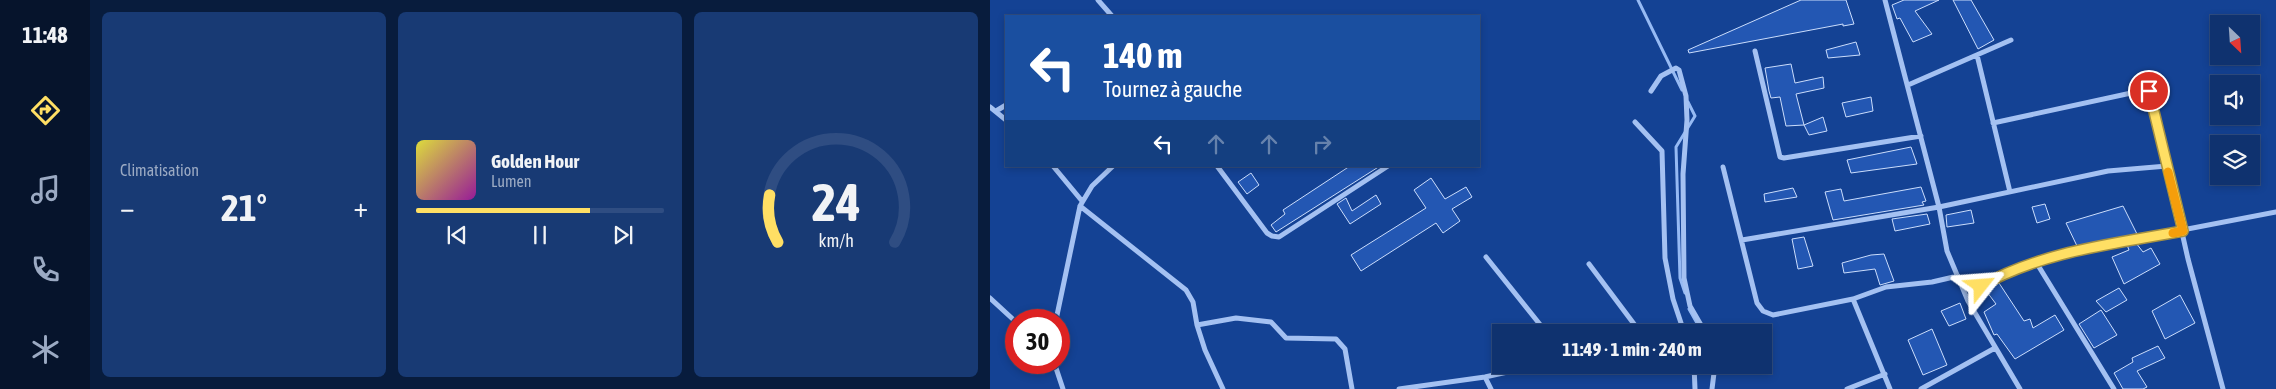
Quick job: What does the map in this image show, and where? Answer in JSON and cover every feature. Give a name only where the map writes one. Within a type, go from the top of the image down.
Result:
[{"type":"street","points":[[1098,0],[1111,15]]},
{"type":"street","points":[[1885,0],[1939,207],[1947,252],[1968,301],[2020,389]]},
{"type":"street","points":[[1908,85],[2010,40]]},
{"type":"street","points":[[1755,51],[1780,156],[1784,158],[1921,136]]},
{"type":"street","points":[[1978,55],[2010,192]]},
{"type":"street","points":[[1651,91],[1662,76],[1676,68],[1679,70],[1686,96],[1687,120],[1684,174],[1684,278],[1690,306],[1700,324]]},
{"type":"street","points":[[1994,123],[2145,90],[2152,96],[2188,258],[2223,389]]},
{"type":"street","points":[[996,111],[1005,106]]},
{"type":"street","points":[[990,108],[1005,119]]},
{"type":"street","points":[[1635,122],[1662,151],[1665,258],[1673,299],[1681,324]]},
{"type":"street","points":[[1742,240],[1939,207],[2108,171],[2167,166]]},
{"type":"street","points":[[1054,167],[1081,203],[1191,296],[1205,350],[1223,389]]},
{"type":"street","points":[[1058,309],[1081,203],[1092,186],[1112,167]]},
{"type":"street","points":[[1218,167],[1268,233],[1279,237],[1386,167]]},
{"type":"street","points":[[1722,167],[1757,303],[1763,311],[1773,315],[1853,298],[1886,287],[1932,282],[1958,276]]},
{"type":"street","points":[[1968,301],[1981,286],[2017,268],[2063,253],[2276,212]]},
{"type":"street","points":[[1486,257],[1540,324]]},
{"type":"street","points":[[2036,262],[2114,389]]},
{"type":"street","points":[[1589,264],[1634,324]]},
{"type":"street","points":[[990,298],[1005,312]]},
{"type":"street","points":[[1853,298],[1890,389]]},
{"type":"street","points":[[1198,325],[1236,318],[1260,320],[1271,322],[1286,338],[1336,339],[1345,349],[1352,389]]},
{"type":"street","points":[[1921,389],[1995,348]]},
{"type":"street","points":[[1058,374],[1063,389]]},
{"type":"street","points":[[1399,389],[1498,374]]},
{"type":"street","points":[[1694,374],[1695,389]]},
{"type":"street","points":[[1712,389],[1715,374]]},
{"type":"street","points":[[1848,389],[1885,374]]},
{"type":"street","points":[[1485,377],[1491,389]]},
{"type":"building","points":[[1801,0],[1846,0],[1854,24],[1843,26],[1843,24],[1689,53],[1688,50]]},
{"type":"building","points":[[1904,0],[1939,0],[1915,11],[1932,34],[1913,42],[1900,18],[1897,19],[1892,5]]},
{"type":"building","points":[[1953,0],[1971,0],[1994,40],[1978,49]]},
{"type":"building","points":[[1856,42],[1860,55],[1828,58],[1826,50]]},
{"type":"building","points":[[1791,64],[1795,83],[1823,77],[1824,88],[1796,94],[1804,125],[1786,126],[1780,97],[1771,98],[1769,91],[1765,68]]},
{"type":"building","points":[[1871,97],[1873,111],[1846,117],[1842,103]]},
{"type":"building","points":[[1823,117],[1827,131],[1809,135],[1804,125]]},
{"type":"building","points":[[1911,147],[1917,164],[1851,173],[1847,160]]},
{"type":"building","points":[[1348,167],[1378,167],[1276,232],[1271,225],[1285,214],[1283,210]]},
{"type":"building","points":[[1251,173],[1259,185],[1247,194],[1238,182]]},
{"type":"building","points":[[1431,178],[1445,199],[1466,187],[1472,197],[1452,209],[1460,221],[1443,233],[1436,223],[1361,271],[1351,255],[1426,208],[1414,190]]},
{"type":"building","points":[[1921,187],[1926,201],[1922,202],[1924,205],[1833,220],[1825,192],[1841,189],[1844,201]]},
{"type":"building","points":[[1793,188],[1797,197],[1765,202],[1764,194]]},
{"type":"building","points":[[1376,195],[1381,204],[1350,224],[1337,204],[1346,198],[1352,211]]},
{"type":"building","points":[[2045,204],[2050,219],[2037,223],[2032,207]]},
{"type":"building","points":[[2123,206],[2137,234],[2077,246],[2066,223]]},
{"type":"building","points":[[1971,210],[1974,223],[1947,227],[1946,215]]},
{"type":"building","points":[[1927,214],[1930,224],[1895,231],[1892,219]]},
{"type":"building","points":[[1804,237],[1813,266],[1798,269],[1792,239]]},
{"type":"building","points":[[2136,243],[2143,252],[2151,248],[2160,264],[2124,284],[2112,257],[2129,250],[2127,245]]},
{"type":"building","points":[[1884,254],[1894,281],[1880,285],[1875,269],[1844,273],[1842,263],[1871,255]]},
{"type":"building","points":[[1999,283],[2024,321],[2030,319],[2033,328],[2055,315],[2064,330],[2015,359],[1997,334],[1994,335],[1984,312],[1996,304],[1987,292]]},
{"type":"building","points":[[2119,288],[2127,300],[2106,312],[2096,301]]},
{"type":"building","points":[[2180,295],[2195,323],[2165,339],[2152,311]]},
{"type":"building","points":[[1960,303],[1966,319],[1949,326],[1941,311]]},
{"type":"building","points":[[2101,310],[2117,335],[2094,348],[2079,324]]},
{"type":"building","points":[[1932,329],[1947,365],[1923,375],[1908,340]]},
{"type":"building","points":[[2158,346],[2165,358],[2137,371],[2147,387],[2143,389],[2123,389],[2114,373],[2133,362],[2132,358]]},
{"type":"waterway","points":[[1638,0],[1682,90]]},
{"type":"waterway","points":[[1685,293],[1680,278],[1676,147],[1695,116],[1688,102]]},
{"type":"waterway","points":[[1689,309],[1697,324]]},
{"type":"slow traffic","points":[[2168,172],[2183,231],[2173,233]]},
{"type":"route","points":[[1981,286],[2017,268],[2063,253],[2183,231],[2152,96],[2149,91]]}]
